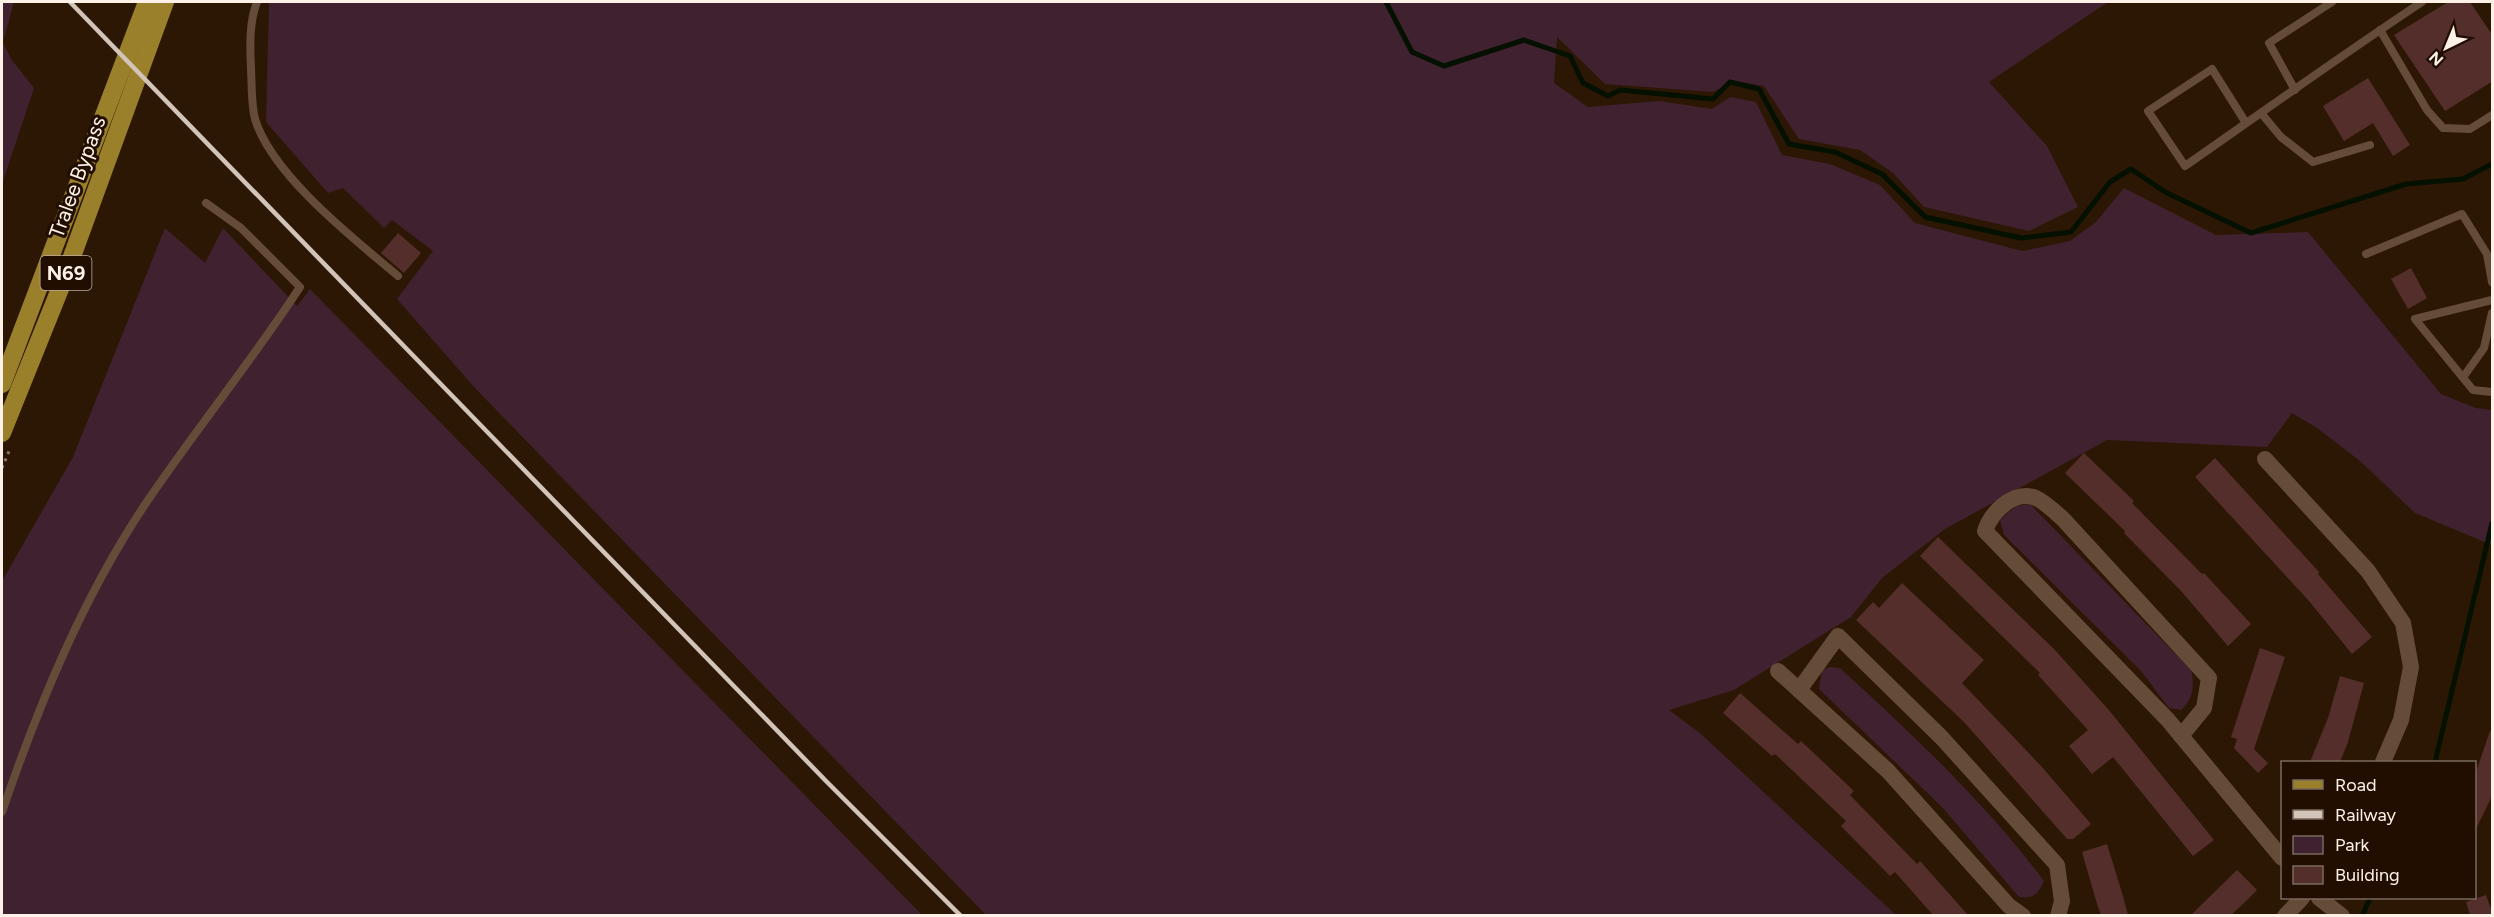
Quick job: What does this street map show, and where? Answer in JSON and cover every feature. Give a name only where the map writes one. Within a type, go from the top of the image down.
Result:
[{"type":"main road","name":"Tralee Bypass","points":[[2,384],[147,2]]},
{"type":"main road","name":"Tralee Bypass","points":[[2,434],[62,284],[126,111],[147,46],[165,2]]},
{"type":"street","points":[[2265,459],[2368,571],[2403,623],[2411,667],[2401,720],[2383,761]]},
{"type":"street","points":[[2181,736],[2204,708],[2209,678],[2063,519],[2054,512],[2035,498],[2016,497],[1990,515],[1985,531],[2181,736],[2281,856]]},
{"type":"street","points":[[1798,690],[1838,636],[1942,738],[2057,865],[2062,901],[2058,915]]},
{"type":"street","points":[[1778,671],[1887,771],[2009,906],[2023,915]]},
{"type":"street","points":[[2285,915],[2300,899]]},
{"type":"street","points":[[2322,899],[2342,915]]},
{"type":"lane","points":[[257,2],[253,11],[250,49],[252,86],[255,118],[267,148],[328,217],[398,276]]},
{"type":"lane","points":[[2295,90],[2269,43],[2332,2]]},
{"type":"lane","points":[[2246,123],[2212,69],[2148,111],[2185,166],[2422,2]]},
{"type":"lane","points":[[2380,30],[2427,110],[2443,128],[2470,129],[2493,115]]},
{"type":"lane","points":[[2261,113],[2282,137],[2313,162],[2370,145]]},
{"type":"lane","points":[[2,812],[31,727],[90,598],[146,503],[267,338],[300,287],[241,228],[206,203]]},
{"type":"lane","points":[[2366,254],[2462,214],[2487,254],[2493,282]]},
{"type":"lane","points":[[2493,300],[2415,319],[2464,376],[2473,390],[2493,392]]},
{"type":"lane","points":[[2464,376],[2484,348],[2493,313]]},
{"type":"green space","points":[[2,2],[14,2],[3,42],[11,59],[34,88],[2,184]]},
{"type":"green space","points":[[269,2],[2108,2],[1989,82],[2047,146],[2078,207],[2029,231],[1924,207],[1893,173],[1860,150],[1799,139],[1764,86],[1735,81],[1713,92],[1605,84],[1557,37],[1554,83],[1588,107],[1659,101],[1712,109],[1730,97],[1756,102],[1782,155],[1830,164],[1880,185],[1915,223],[2022,251],[2070,241],[2096,222],[2124,188],[2216,235],[2308,232],[2441,394],[2476,408],[2492,410],[2492,545],[2415,513],[2360,461],[2317,428],[2292,413],[2267,447],[2107,440],[1945,529],[1882,578],[1851,617],[1734,690],[1669,710],[1701,734],[1896,915],[986,915],[474,387],[397,299],[433,251],[392,220],[384,228],[343,188],[328,193],[266,122]]},
{"type":"green space","points":[[165,228],[205,263],[223,228],[297,306],[310,289],[922,915],[2,916],[2,581],[73,457]]},
{"type":"green space","points":[[2030,504],[2191,670],[2192,692],[2181,710],[2169,708],[2141,671],[2004,535],[2000,520],[2016,506]]},
{"type":"green space","points":[[1830,667],[1840,668],[1973,796],[2044,881],[2035,895],[2019,897],[1942,807],[1819,689],[1822,670]]},
{"type":"building","points":[[2448,2],[2470,2],[2493,36],[2493,81],[2445,111],[2394,35]]},
{"type":"building","points":[[2368,78],[2410,145],[2393,156],[2373,123],[2344,141],[2323,106]]},
{"type":"building","points":[[398,233],[421,253],[404,273],[381,253]]},
{"type":"building","points":[[2411,268],[2427,298],[2408,309],[2391,279]]},
{"type":"building","points":[[2084,453],[2134,501],[2132,503],[2202,574],[2204,573],[2251,624],[2228,646],[2182,592],[2124,533],[2125,531],[2065,473]]},
{"type":"building","points":[[2215,458],[2319,572],[2318,574],[2372,637],[2352,654],[2309,601],[2195,477]]},
{"type":"building","points":[[1938,537],[2054,649],[2108,709],[2214,840],[2193,856],[2113,757],[2092,774],[2069,746],[2088,730],[2038,675],[2040,673],[1920,556]]},
{"type":"building","points":[[1902,583],[1984,660],[1962,683],[2042,767],[2091,824],[2073,839],[2067,839],[1964,722],[1856,620],[1873,602],[1879,608]]},
{"type":"building","points":[[2260,648],[2285,657],[2254,749],[2268,763],[2258,773],[2234,748],[2237,739],[2231,737]]},
{"type":"building","points":[[2340,676],[2364,683],[2340,761],[2310,761],[2328,718]]},
{"type":"building","points":[[1740,693],[1798,744],[1801,741],[1854,791],[1850,795],[1917,864],[1920,861],[1968,915],[1933,915],[1895,872],[1890,876],[1841,826],[1846,821],[1775,754],[1772,756],[1723,713]]},
{"type":"building","points":[[2490,731],[2493,731],[2493,794],[2476,829],[2476,772]]},
{"type":"building","points":[[2107,844],[2128,915],[2101,915],[2097,904],[2082,852]]},
{"type":"building","points":[[2237,870],[2257,890],[2244,903],[2231,915],[2191,915]]},
{"type":"building","points":[[2486,895],[2493,915],[2470,915],[2466,902]]},
{"type":"waterway","points":[[1386,2],[1412,52],[1444,66],[1524,40],[1570,56],[1583,83],[1608,96],[1620,90],[1713,99],[1730,82],[1759,89],[1789,144],[1835,152],[1882,174],[1925,217],[2021,238],[2071,232],[2110,182],[2131,169],[2165,192],[2251,233],[2406,184],[2463,179],[2492,164]]},
{"type":"waterway","points":[[2435,761],[2492,523]]},
{"type":"waterway","points":[[2362,916],[2370,899]]},
{"type":"railway","points":[[70,2],[826,781],[961,916]]}]
